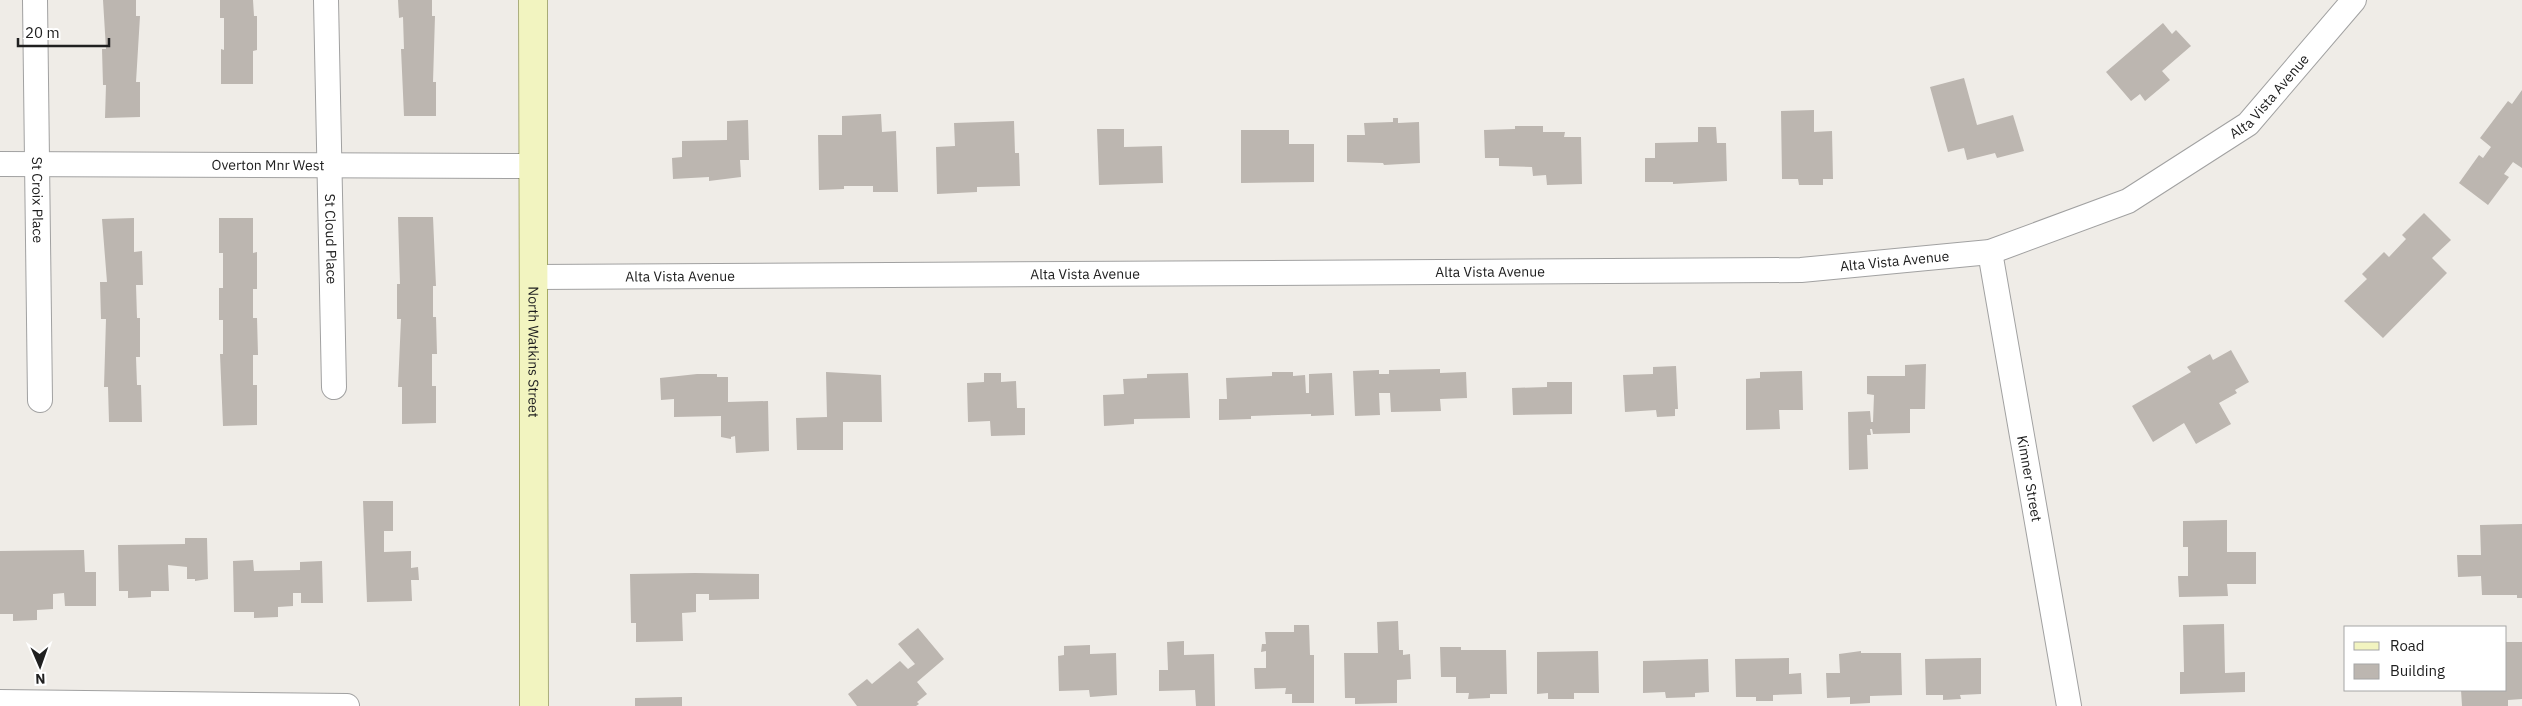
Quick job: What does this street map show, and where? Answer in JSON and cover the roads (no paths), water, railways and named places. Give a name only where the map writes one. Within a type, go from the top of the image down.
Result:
[{"type":"main road","name":"North Watkins Street","points":[[534,0],[534,706]]},
{"type":"street","name":"St Croix Place","points":[[35,0],[40,400]]},
{"type":"street","name":"St Cloud Place","points":[[326,0],[334,387]]},
{"type":"street","name":"Alta Vista Avenue","points":[[535,277],[1802,270],[1990,252],[2128,201],[2248,124],[2354,0]]},
{"type":"street","name":"Overton Mnr West","points":[[0,164],[534,166]]},
{"type":"street","name":"Kimner Street","points":[[1990,252],[2069,706]]},
{"type":"street","points":[[0,702],[347,706]]}]
